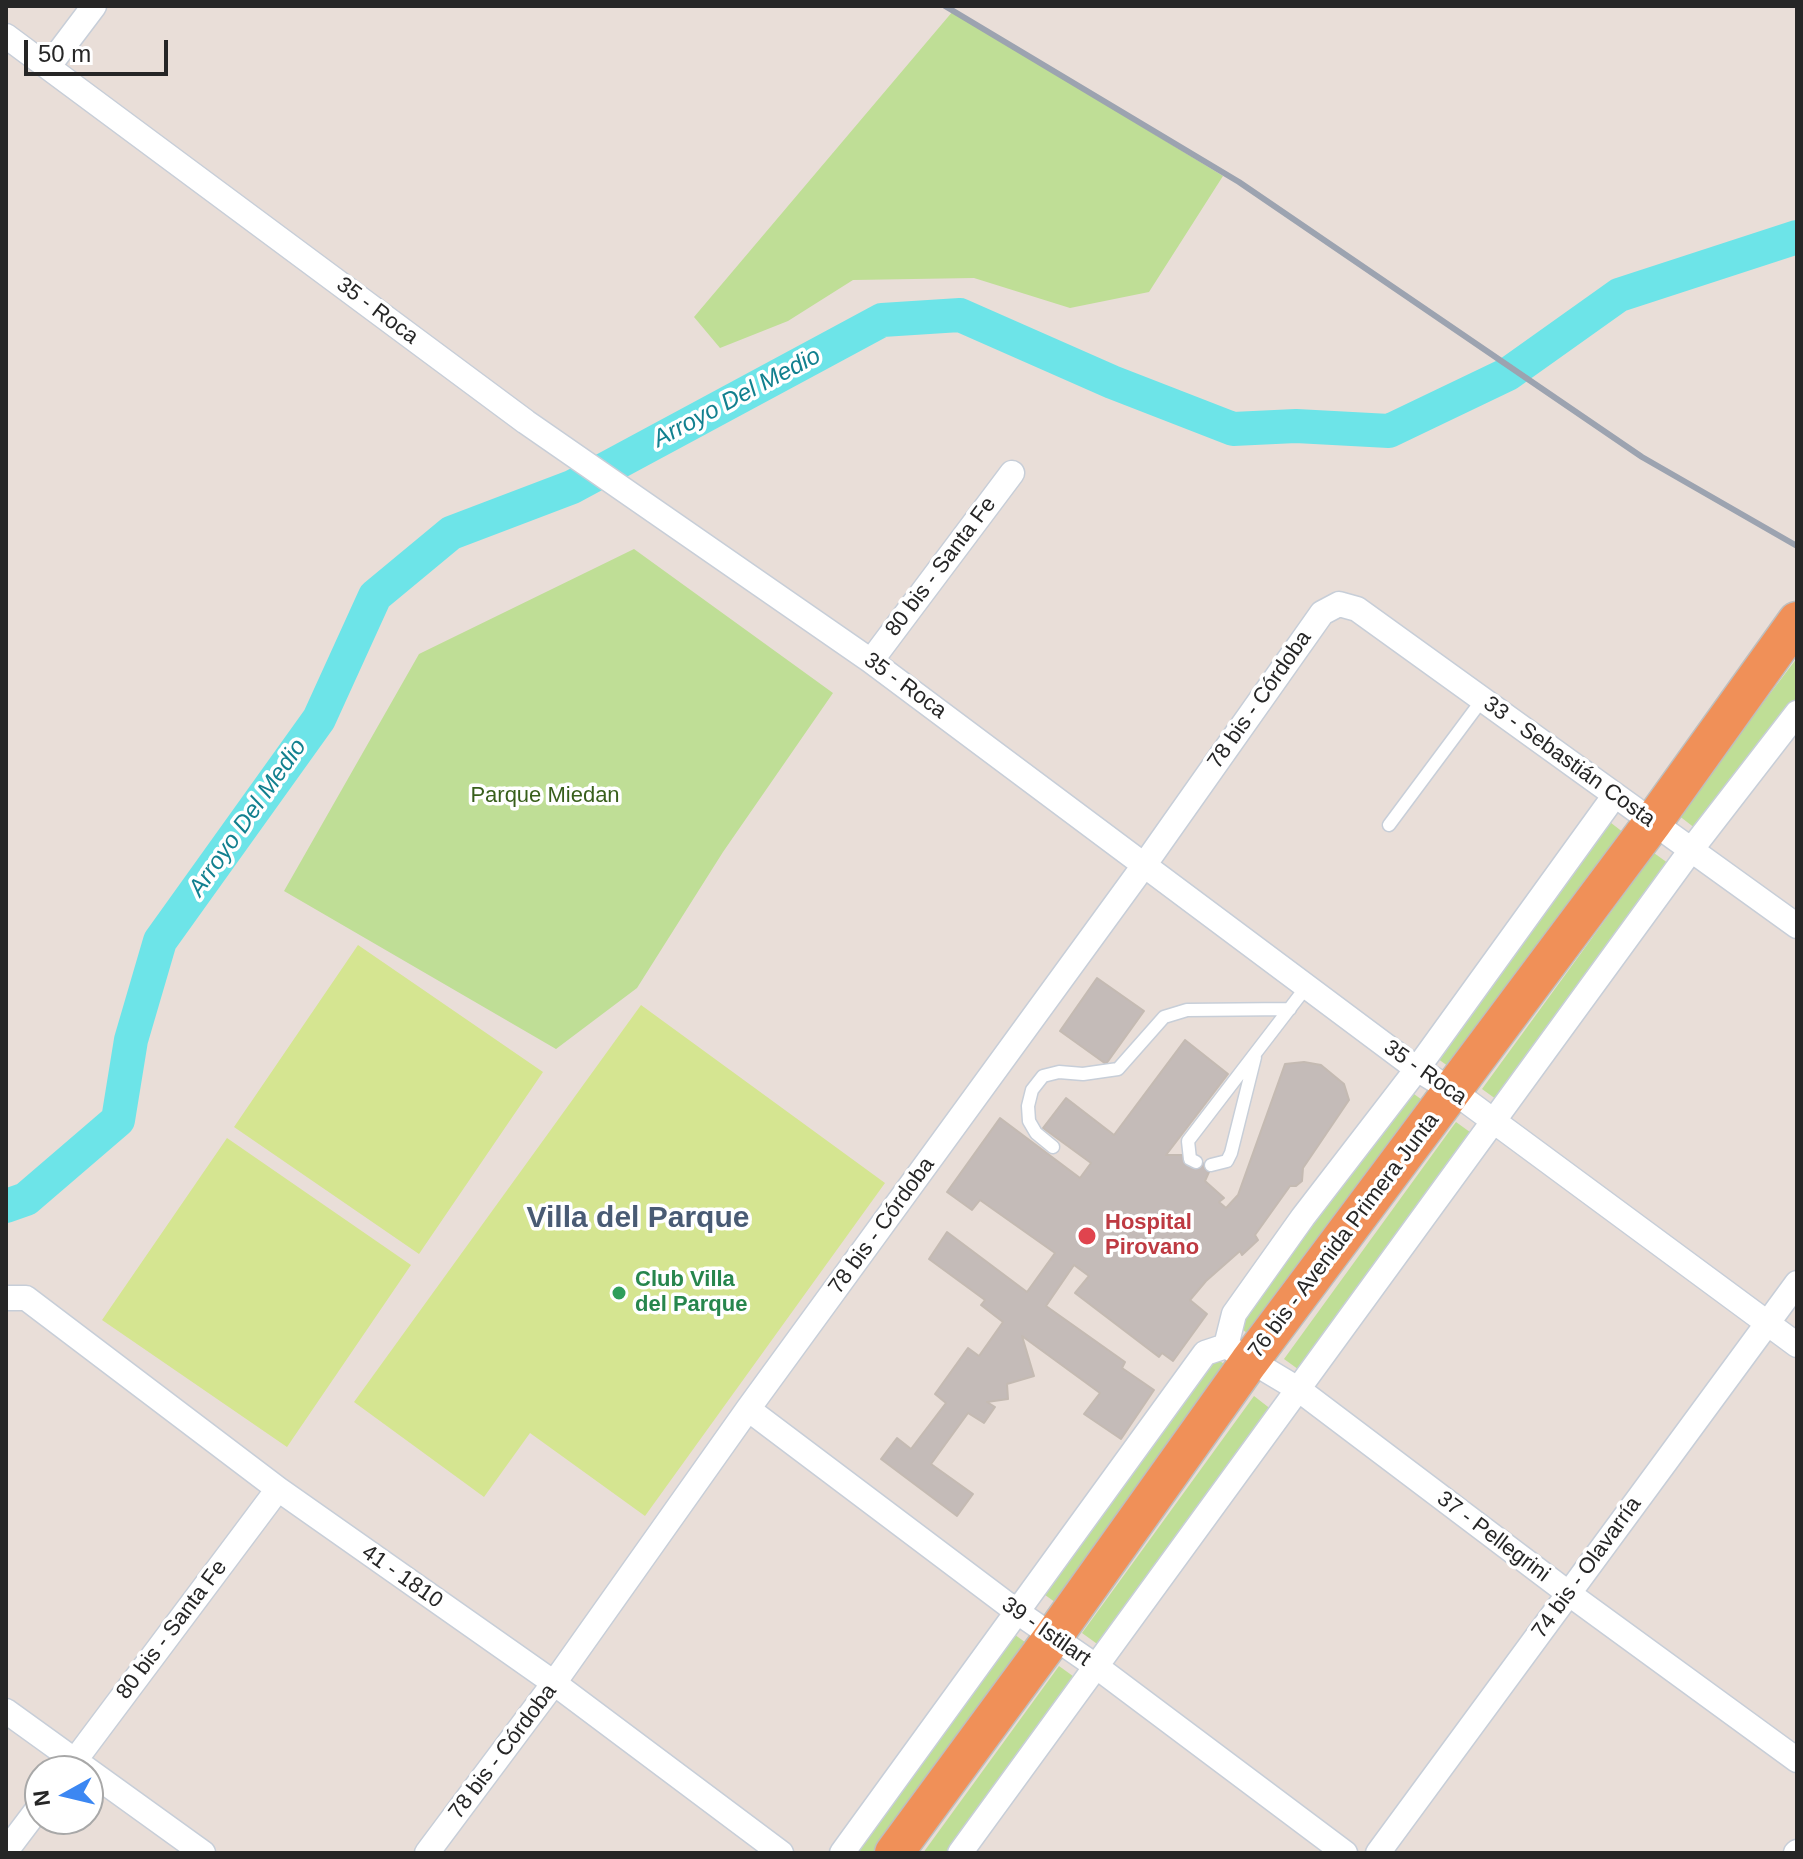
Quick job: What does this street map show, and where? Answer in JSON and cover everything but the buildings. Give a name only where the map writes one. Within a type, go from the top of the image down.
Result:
[{"type":"highway","name":"76 bis - Avenida Primera Junta","points":[[894,1853],[1053,1637],[1238,1354],[1453,1091],[1653,822],[1797,621]]},
{"type":"street","points":[[48,67],[94,6]]},
{"type":"street","name":"35 - Roca","points":[[6,36],[526,422],[871,661],[1417,1069],[1453,1091],[1797,1345]]},
{"type":"street","name":"80 bis - Santa Fe","points":[[871,661],[1012,473]]},
{"type":"street","name":"33 - Sebastián Costa","points":[[1339,604],[1357,609],[1797,926]]},
{"type":"street","name":"78 bis - Córdoba","points":[[427,1853],[554,1683],[748,1409],[1145,864],[1322,613],[1339,604]]},
{"type":"street","points":[[960,1853],[1691,850],[1797,713]]},
{"type":"street","name":"76 bis - Avenida Primera Junta","points":[[842,1853],[1205,1353],[1238,1354],[1234,1314],[1303,1217],[1417,1069],[1615,795]]},
{"type":"street","name":"74 bis - Olavarría","points":[[1378,1853],[1797,1283]]},
{"type":"street","name":"41 - 1810","points":[[16,1298],[278,1489],[554,1683],[781,1853]]},
{"type":"street","name":"37 - Pellegrini","points":[[1238,1354],[1298,1389],[1568,1593],[1797,1760]]},
{"type":"street","name":"39 - Istilart","points":[[748,1409],[1345,1853]]},
{"type":"street","name":"80 bis - Santa Fe","points":[[79,1755],[278,1489]]},
{"type":"street","points":[[6,1711],[58,1755]]},
{"type":"street","points":[[104,1788],[203,1853]]},
{"type":"street","points":[[6,1851],[24,1827]]},
{"type":"lane","points":[[1389,825],[1482,700]]},
{"type":"lane","points":[[1196,1162],[1190,1159],[1188,1141],[1307,986]]},
{"type":"lane","points":[[1053,1147],[1036,1133],[1029,1121],[1028,1106],[1032,1090],[1043,1076],[1059,1072],[1083,1074],[1118,1069],[1164,1017],[1187,1010],[1290,1009]]},
{"type":"lane","points":[[1211,1165],[1227,1161],[1231,1153],[1257,1051]]},
{"type":"green space","points":[[953,11],[1223,176],[1149,292],[1070,308],[974,278],[853,280],[788,321],[720,348],[694,317]]},
{"type":"green space","name":"Parque Miedan","points":[[634,549],[833,693],[723,852],[637,988],[556,1049],[284,891],[419,654]]},
{"type":"green space","points":[[1797,658],[1797,702],[1700,832],[1678,815]]},
{"type":"green space","points":[[1606,819],[1624,833],[1452,1069],[1434,1056]]},
{"type":"green space","points":[[1654,853],[1672,866],[1500,1102],[1482,1089]]},
{"type":"green space","points":[[358,945],[543,1072],[419,1254],[234,1127]]},
{"type":"green space","name":"Club Villa del Parque","points":[[641,1005],[885,1183],[645,1516],[530,1433],[484,1497],[354,1402]]},
{"type":"green space","points":[[1407,1089],[1425,1102],[1254,1338],[1236,1325]]},
{"type":"green space","points":[[1456,1122],[1474,1135],[1302,1372],[1284,1359]]},
{"type":"green space","points":[[227,1138],[411,1265],[287,1447],[102,1320]]},
{"type":"green space","points":[[1213,1356],[1231,1369],[1059,1605],[1041,1592]]},
{"type":"green space","points":[[1254,1396],[1272,1410],[1100,1646],[1082,1633]]},
{"type":"green space","points":[[1011,1632],[1029,1645],[878,1853],[850,1853]]},
{"type":"green space","points":[[1059,1666],[1077,1679],[950,1853],[923,1853]]},
{"type":"waterway","name":"Arroyo Del Medio","points":[[6,1206],[26,1199],[118,1120],[131,1040],[160,941],[319,719],[375,596],[451,533],[572,487],[882,320],[960,315],[1112,382],[1233,429],[1296,426],[1389,431],[1508,374],[1619,295],[1797,237]]},
{"type":"railway","points":[[945,6],[1239,182],[1642,457],[1797,546]]},
{"type":"place","name":"Hospital Pirovano","points":[[1087,1236]]},
{"type":"place","name":"Club Villa del Parque","points":[[619,1293]]},
{"type":"district","name":"Villa del Parque","points":[[638,1219]]}]
